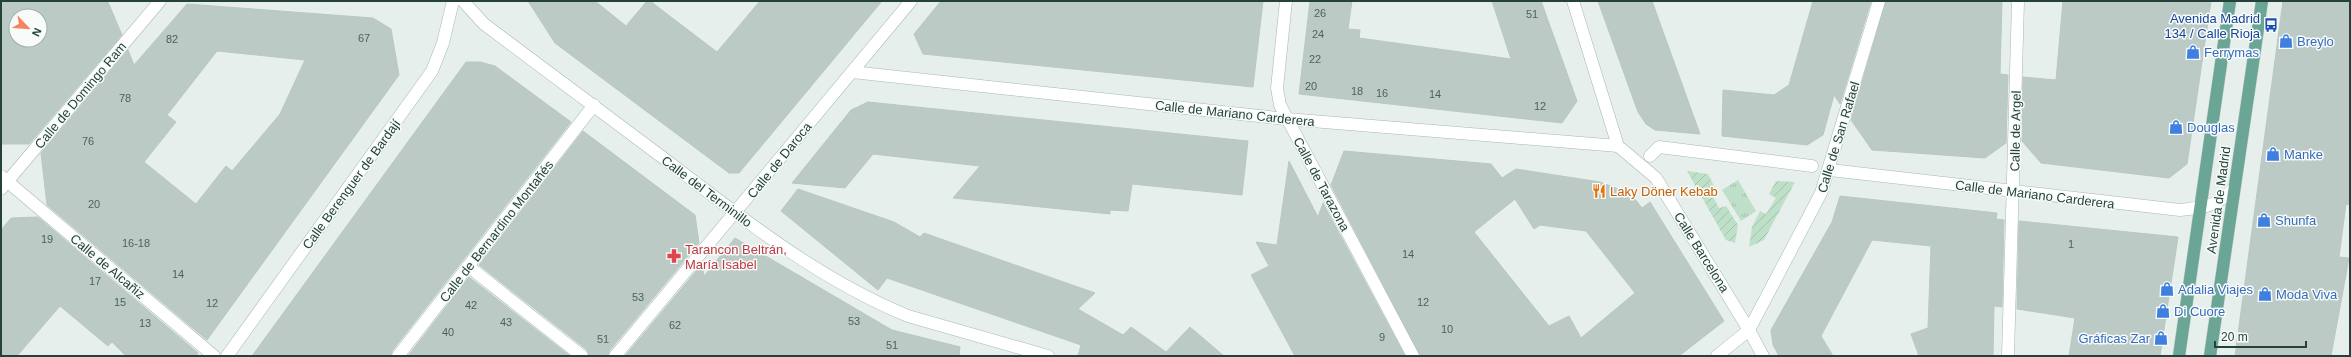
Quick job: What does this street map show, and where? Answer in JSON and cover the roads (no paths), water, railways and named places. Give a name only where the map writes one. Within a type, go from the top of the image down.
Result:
[{"type":"main road","name":"Avenida de Madrid","points":[[2179,356],[2199,208],[2230,1]]},
{"type":"main road","name":"Avenida de Madrid","points":[[2210,356],[2262,1]]},
{"type":"street","name":"Calle de Domingo Ram","points":[[3,182],[160,1]]},
{"type":"street","name":"Calle Berenguer de Bardají","points":[[227,356],[432,71],[443,42],[452,1]]},
{"type":"street","name":"Calle del Terminillo","points":[[462,1],[484,24],[736,213],[817,269],[888,308],[930,323],[1048,356]]},
{"type":"street","name":"Calle de Daroca","points":[[615,356],[736,213],[911,1]]},
{"type":"street","name":"Calle de Tarazona","points":[[1286,1],[1277,88],[1280,105],[1413,356]]},
{"type":"street","points":[[1573,1],[1618,146]]},
{"type":"street","name":"Calle de San Rafael","points":[[1750,330],[1822,193],[1879,1]]},
{"type":"street","name":"Calle de Argel","points":[[2008,356],[2018,1]]},
{"type":"street","name":"Calle de Mariano Carderera","points":[[852,72],[1287,118],[1618,146]]},
{"type":"street","name":"Calle de Bernardino Montañés","points":[[398,356],[594,105]]},
{"type":"street","name":"Calle Barcelona","points":[[1618,146],[1656,178],[1750,330],[1763,356]]},
{"type":"street","points":[[1650,156],[1659,147],[1812,166]]},
{"type":"street","name":"Calle de Mariano Carderera","points":[[1830,170],[2180,210],[2212,206],[2222,200],[2234,188]]},
{"type":"street","name":"Calle de Alcañiz","points":[[3,182],[214,356]]},
{"type":"street","points":[[468,266],[582,356]]},
{"type":"street","points":[[1717,356],[1750,330]]},
{"type":"place","name":"Avenida Madrid 134 / Calle Rioja","points":[[2271,25]]},
{"type":"place","name":"Breylo","points":[[2286,41]]},
{"type":"place","name":"Ferrymas","points":[[2193,52]]},
{"type":"place","name":"Douglas","points":[[2176,127]]},
{"type":"place","name":"Manke","points":[[2273,154]]},
{"type":"place","name":"Laky Döner Kebab","points":[[1599,191]]},
{"type":"place","name":"Shunfa","points":[[2264,220]]},
{"type":"place","name":"Tarancon Beltrán, María Isabel","points":[[674,256]]},
{"type":"place","name":"Adalia Viajes","points":[[2167,289]]},
{"type":"place","name":"Moda Viva","points":[[2265,294]]},
{"type":"place","name":"Di Cuore","points":[[2163,311]]},
{"type":"place","name":"Gráficas Zar","points":[[2161,338]]}]
